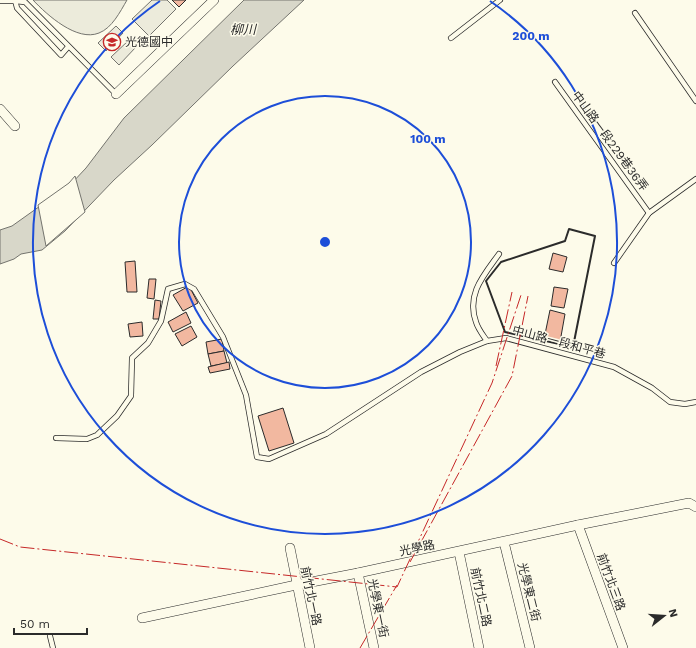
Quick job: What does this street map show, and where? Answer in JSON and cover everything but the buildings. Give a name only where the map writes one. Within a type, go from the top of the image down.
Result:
[{"type":"street","points":[[116,94],[214,0]]},
{"type":"street","points":[[0,109],[15,126]]},
{"type":"street","name":"光學路","points":[[142,618],[459,552],[578,525],[689,503],[696,507]]},
{"type":"street","name":"前竹北三路","points":[[578,525],[623,648]]},
{"type":"street","name":"光學東二街","points":[[504,542],[530,648]]},
{"type":"street","name":"前竹北一路","points":[[290,548],[296,585],[310,648]]},
{"type":"street","name":"前竹北二路","points":[[459,552],[479,648]]},
{"type":"street","name":"光學東一街","points":[[358,573],[374,648]]},
{"type":"lane","points":[[0,1],[15,0],[25,2],[116,94]]},
{"type":"lane","points":[[15,0],[17,8],[61,55],[68,47]]},
{"type":"lane","points":[[450,38],[500,0]]},
{"type":"lane","points":[[635,13],[696,101]]},
{"type":"lane","name":"中山路一段229巷36弄","points":[[554,82],[649,213]]},
{"type":"lane","points":[[614,263],[649,213],[696,179]]},
{"type":"lane","points":[[487,341],[476,322],[472,304],[478,283],[499,254]]},
{"type":"lane","name":"中山路一段和平巷","points":[[56,438],[87,439],[97,435],[117,416],[131,396],[132,358],[148,343],[161,321],[168,289],[185,284],[194,289],[223,337],[246,395],[257,457],[269,459],[326,434],[421,372],[460,352],[487,341],[506,338],[614,367],[652,388],[670,402],[685,404],[696,402]]},
{"type":"lane","points":[[50,636],[53,648]]},
{"type":"shaded area","points":[[33,0],[127,0],[115,19],[104,31],[90,35],[81,34],[63,26],[46,13]]},
{"type":"shaded area","points":[[152,0],[167,0],[176,9],[149,36],[132,19]]},
{"type":"shaded area","points":[[116,26],[123,33],[106,51],[98,43]]},
{"type":"shaded area","points":[[129,40],[136,47],[119,65],[111,57]]},
{"type":"water","name":"柳川","points":[[244,0],[304,0],[114,180],[65,231],[42,250],[21,254],[14,259],[0,264],[0,230],[12,226],[71,184],[86,168],[124,118]]},
{"type":"pier","points":[[75,176],[85,212],[46,246],[38,205],[69,183]]},
{"type":"wall","points":[[569,229],[595,236],[573,347],[505,332],[486,281],[501,262],[565,241],[569,229]]},
{"type":"power","points":[[496,366],[512,292]]},
{"type":"power","points":[[0,539],[20,547],[397,587],[492,383],[521,295]]},
{"type":"power","points":[[410,562],[512,376],[528,296]]},
{"type":"power","points":[[360,648],[397,585]]},
{"type":"place","name":"光德國中","points":[[112,42]]}]
